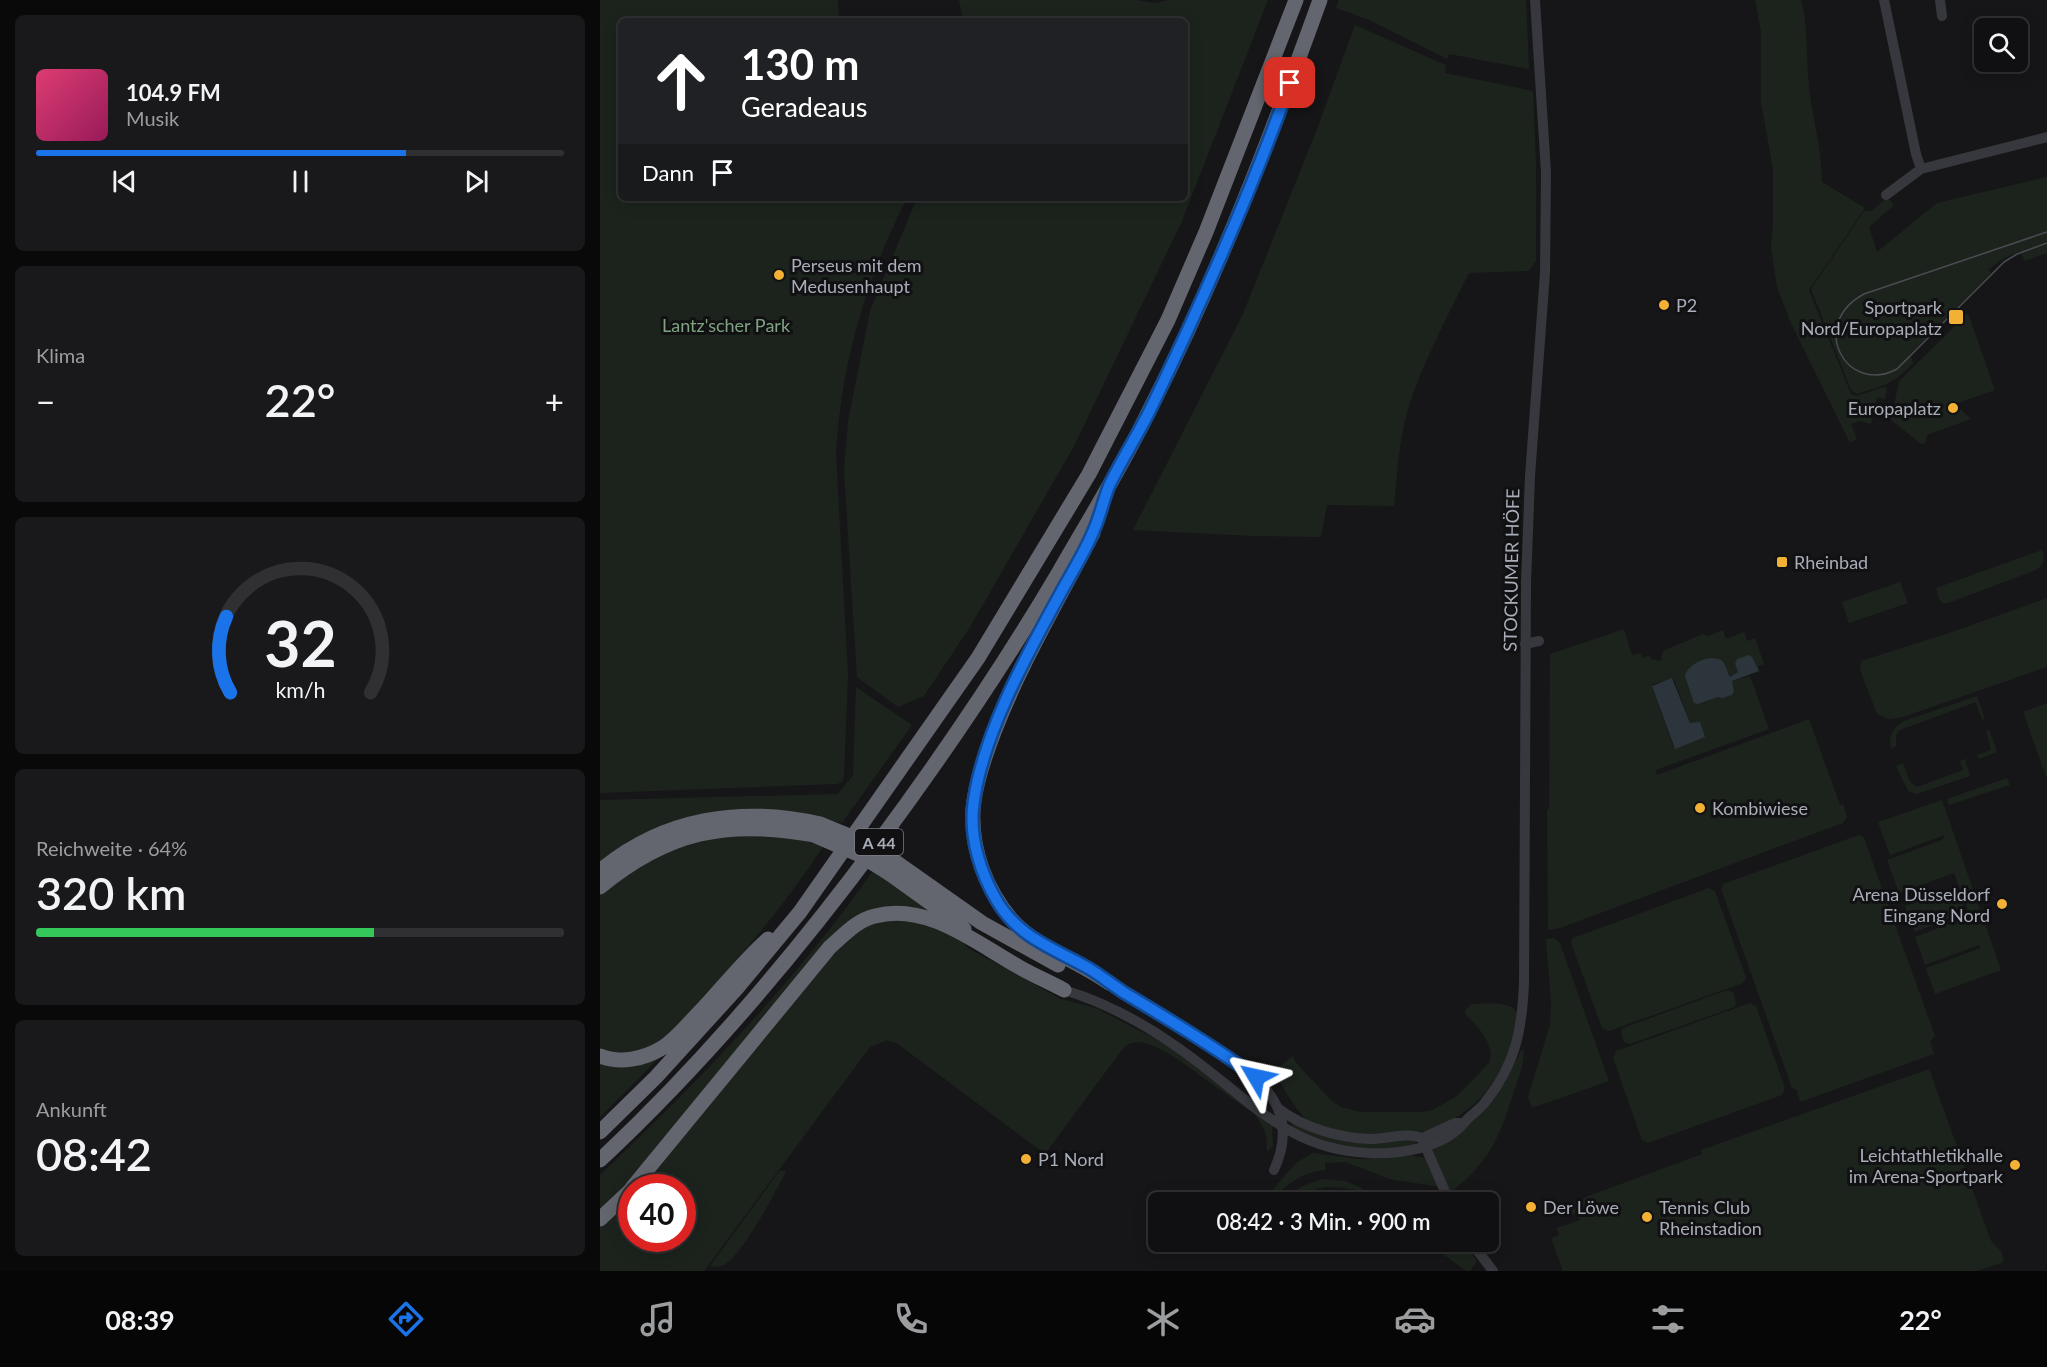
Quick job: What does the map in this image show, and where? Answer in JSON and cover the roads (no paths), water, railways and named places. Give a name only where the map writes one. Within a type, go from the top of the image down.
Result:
[{"type":"highway","name":"A 44","points":[[600,1132],[656,1077],[737,988],[800,912],[978,658],[1089,474],[1168,320],[1202,242],[1296,0]]},
{"type":"highway","name":"A 44","points":[[600,1160],[701,1059],[753,1001],[833,904],[942,757],[1000,670],[1109,487],[1150,411],[1228,241],[1275,124],[1320,0]]},
{"type":"highway","points":[[1109,487],[1093,531],[1028,653],[1005,704],[988,747],[973,809],[974,836],[979,861],[997,902],[1027,935],[1089,968],[1109,983]]},
{"type":"highway","points":[[600,871],[644,841],[671,829],[697,822],[746,815],[793,818],[817,830]]},
{"type":"highway","points":[[600,887],[623,868],[647,854],[700,833],[756,827],[817,830],[864,842],[980,943]]},
{"type":"highway","points":[[894,868],[1013,942],[1084,976],[1109,983]]},
{"type":"highway","points":[[600,1056],[626,1060],[644,1057],[662,1048],[701,1011],[746,959],[800,912]]},
{"type":"highway","points":[[644,1174],[830,947],[853,927],[873,916],[894,912],[916,915],[939,923],[1064,990]]},
{"type":"highway","points":[[600,1219],[618,1202]]},
{"type":"street","name":"STOCKUMER HÖFE","points":[[1424,1143],[1441,1140],[1459,1130],[1485,1103],[1507,1070],[1515,1051],[1522,1023],[1525,644],[1530,482],[1545,273],[1546,171],[1535,0]]},
{"type":"street","points":[[1884,0],[1885,34],[1921,169]]},
{"type":"street","points":[[1940,0],[1942,16]]},
{"type":"street","points":[[1886,195],[1921,169],[2047,137]]},
{"type":"street","points":[[1525,644],[1539,641]]},
{"type":"street","points":[[1109,983],[1256,1077],[1268,1091],[1278,1109],[1284,1128],[1282,1146],[1274,1170]]},
{"type":"street","points":[[1064,990],[1094,1001],[1168,1041],[1222,1079],[1266,1117],[1301,1137],[1338,1151],[1376,1154],[1424,1143]]},
{"type":"street","points":[[1278,1109],[1304,1123],[1344,1136],[1371,1138],[1407,1136],[1424,1143],[1445,1192]]},
{"type":"street","name":"STOCKUMER HÖFE","points":[[1424,1143],[1455,1124],[1464,1123]]},
{"type":"street","name":"STOCKUMER HÖFE","points":[[1431,1160],[1441,1140]]},
{"type":"street","points":[[1479,1252],[1493,1271]]},
{"type":"tram line","points":[[2047,232],[1864,294],[1847,307],[1838,323],[1836,338],[1840,353],[1850,365],[1863,373],[1879,375],[1897,369],[2004,262],[2017,254],[2047,243]]},
{"type":"place","name":"Perseus mit dem Medusenhaupt","points":[[779,275]]},
{"type":"place","name":"P2","points":[[1664,305]]},
{"type":"place","name":"Sportpark Nord/Europaplatz","points":[[1956,317]]},
{"type":"place","name":"Europaplatz","points":[[1953,408]]},
{"type":"place","name":"Rheinbad","points":[[1782,562]]},
{"type":"place","name":"Kombiwiese","points":[[1700,808]]},
{"type":"place","name":"Arena Düsseldorf Eingang Nord","points":[[2002,904]]},
{"type":"place","name":"P1 Nord","points":[[1026,1159]]},
{"type":"place","name":"Leichtathletikhalle im Arena-Sportpark","points":[[2015,1165]]},
{"type":"place","name":"Der Löwe","points":[[1531,1207]]},
{"type":"place","name":"Tennis Club Rheinstadion","points":[[1647,1217]]},
{"type":"park label","name":"Lantz'scher Park","points":[[726,325]]}]
